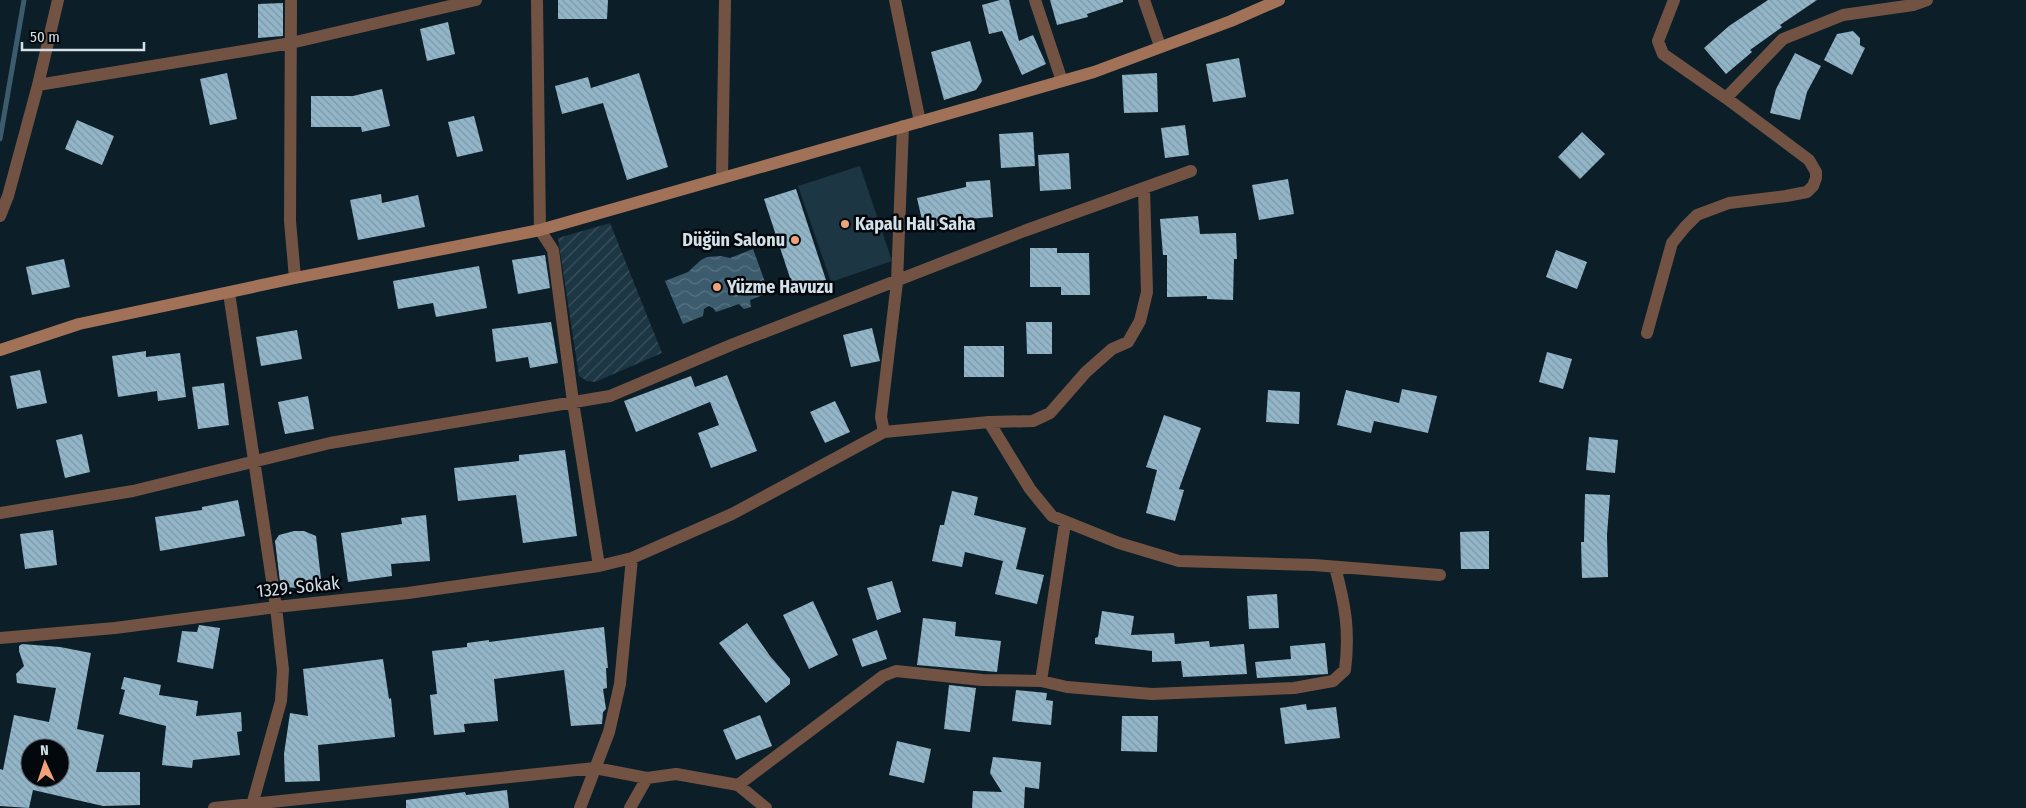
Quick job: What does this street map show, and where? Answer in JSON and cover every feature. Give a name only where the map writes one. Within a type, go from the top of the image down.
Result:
[{"type":"street","points":[[0,216],[8,196],[38,85],[58,0]]},
{"type":"street","points":[[291,0],[290,222],[295,278]]},
{"type":"street","points":[[38,85],[292,43],[476,0]]},
{"type":"street","points":[[537,0],[540,230],[553,250],[574,402],[600,566]]},
{"type":"street","points":[[722,178],[725,0]]},
{"type":"street","points":[[895,0],[920,122]]},
{"type":"street","points":[[1035,0],[1062,81]]},
{"type":"street","points":[[1144,0],[1160,46]]},
{"type":"street","points":[[0,350],[79,324],[295,278],[540,230],[1094,72],[1231,21],[1279,0]]},
{"type":"street","points":[[1647,333],[1672,243],[1697,215],[1729,203],[1806,192],[1813,186],[1816,178],[1816,172],[1809,160],[1663,54],[1658,41],[1674,0]]},
{"type":"street","points":[[1726,98],[1783,39],[1843,15],[1913,5],[1927,0]]},
{"type":"street","points":[[904,126],[897,282],[881,417],[884,432],[989,422],[1033,421],[1050,413],[1086,372],[1112,350],[1128,342],[1140,321],[1147,292],[1144,188]]},
{"type":"street","points":[[0,513],[133,491],[330,443],[610,396],[732,345],[1024,232],[1191,171]]},
{"type":"street","points":[[228,293],[276,607],[283,670],[281,701],[251,806]]},
{"type":"street","points":[[989,422],[1030,490],[1052,516],[1119,543],[1179,561],[1335,566],[1440,575]]},
{"type":"street","name":"1329. Sokak","points":[[0,638],[115,628],[600,566],[632,558],[732,514],[884,432]]},
{"type":"street","points":[[1041,682],[1066,523]]},
{"type":"street","points":[[580,808],[609,732],[620,684],[632,558]]},
{"type":"street","points":[[738,785],[883,676],[896,671],[982,680],[1041,682],[1067,687],[1152,694],[1294,688],[1333,681],[1345,670],[1348,647],[1346,606],[1335,566]]},
{"type":"street","points":[[214,808],[251,806],[595,768],[647,778],[676,774],[738,785],[766,808]]},
{"type":"street","points":[[630,808],[647,778]]},
{"type":"shaded area","name":"Kapalı Halı Saha","points":[[860,166],[892,261],[831,282],[798,186]]},
{"type":"shaded area","points":[[610,223],[662,353],[595,382],[587,381],[579,376],[558,238]]},
{"type":"water","name":"Yüzme Havuzu","points":[[753,249],[769,293],[750,300],[751,307],[744,309],[739,304],[716,312],[709,306],[704,309],[703,316],[683,324],[665,281],[688,272],[707,257],[721,256],[730,258]]},
{"type":"building","points":[[558,0],[608,0],[607,19],[558,19]]},
{"type":"building","points":[[1000,0],[1009,0],[1019,41],[1033,35],[1046,64],[1022,75],[1002,31],[989,34],[982,5]]},
{"type":"building","points":[[1050,0],[1123,0],[1123,2],[1087,14],[1088,17],[1057,25]]},
{"type":"building","points":[[1768,0],[1817,0],[1780,25],[1782,27],[1750,50],[1752,52],[1726,74],[1704,48],[1729,26]]},
{"type":"building","points":[[283,3],[283,36],[258,38],[258,4]]},
{"type":"building","points":[[448,22],[455,54],[427,61],[420,29]]},
{"type":"building","points":[[1853,31],[1860,38],[1860,45],[1865,48],[1852,75],[1824,60],[1837,34]]},
{"type":"building","points":[[970,41],[982,81],[976,90],[944,100],[931,52]]},
{"type":"building","points":[[1795,53],[1821,66],[1807,92],[1800,120],[1770,113],[1776,89]]},
{"type":"building","points":[[1239,58],[1246,97],[1213,102],[1206,64]]},
{"type":"building","points":[[227,73],[237,119],[210,125],[200,79]]},
{"type":"building","points":[[639,73],[668,167],[627,180],[603,103],[562,114],[555,86],[588,77],[591,88]]},
{"type":"building","points":[[1157,73],[1158,112],[1124,113],[1122,75]]},
{"type":"building","points":[[382,89],[390,126],[362,132],[361,127],[311,127],[311,96],[353,96]]},
{"type":"building","points":[[474,116],[483,151],[457,157],[448,122]]},
{"type":"building","points":[[77,120],[114,136],[102,165],[65,149]]},
{"type":"building","points":[[1185,125],[1189,155],[1165,158],[1161,128]]},
{"type":"building","points":[[1033,132],[1035,166],[1001,168],[999,134]]},
{"type":"building","points":[[1582,132],[1605,154],[1580,179],[1558,157]]},
{"type":"building","points":[[1069,153],[1071,189],[1040,191],[1038,155]]},
{"type":"building","points":[[1288,179],[1294,214],[1259,220],[1252,185]]},
{"type":"building","points":[[990,180],[993,217],[955,220],[956,222],[924,229],[917,198],[966,187],[966,182]]},
{"type":"building","name":"Düğün Salonu","points":[[796,189],[826,280],[794,290],[764,199]]},
{"type":"building","points":[[381,194],[382,203],[418,195],[425,227],[358,240],[350,200]]},
{"type":"building","points":[[1198,216],[1200,234],[1236,233],[1237,259],[1234,259],[1233,300],[1207,299],[1207,296],[1167,297],[1167,255],[1163,255],[1160,219]]},
{"type":"building","points":[[1030,248],[1057,248],[1057,253],[1089,253],[1090,295],[1061,295],[1061,287],[1030,287]]},
{"type":"building","points":[[1556,250],[1587,262],[1577,289],[1546,277]]},
{"type":"building","points":[[545,255],[550,288],[518,294],[512,260]]},
{"type":"building","points":[[64,259],[70,287],[32,295],[26,267]]},
{"type":"building","points":[[479,266],[487,308],[436,317],[433,303],[398,309],[393,281]]},
{"type":"building","points":[[551,322],[558,363],[530,368],[528,357],[496,362],[492,329]]},
{"type":"building","points":[[1026,322],[1052,322],[1052,354],[1027,354]]},
{"type":"building","points":[[872,328],[880,361],[851,367],[843,335]]},
{"type":"building","points":[[297,330],[302,359],[261,366],[256,337]]},
{"type":"building","points":[[964,346],[1004,346],[1004,377],[964,377]]},
{"type":"building","points":[[146,351],[146,357],[180,353],[186,397],[158,401],[157,391],[118,397],[112,356]]},
{"type":"building","points":[[1547,352],[1572,359],[1563,389],[1539,382]]},
{"type":"building","points":[[40,370],[47,403],[17,409],[10,376]]},
{"type":"building","points":[[727,375],[757,451],[711,468],[698,433],[719,425],[710,402],[636,432],[624,401],[691,376],[695,387]]},
{"type":"building","points":[[224,383],[229,425],[198,429],[192,387]]},
{"type":"building","points":[[1402,389],[1437,396],[1428,433],[1374,421],[1371,433],[1337,425],[1346,390],[1399,403]]},
{"type":"building","points":[[1268,390],[1300,392],[1299,424],[1266,422]]},
{"type":"building","points":[[308,396],[314,429],[285,434],[278,402]]},
{"type":"building","points":[[835,401],[850,432],[825,443],[810,412]]},
{"type":"building","points":[[1164,415],[1201,428],[1179,489],[1184,490],[1175,521],[1146,513],[1157,470],[1146,467]]},
{"type":"building","points":[[82,434],[90,472],[65,478],[56,440]]},
{"type":"building","points":[[1589,437],[1618,440],[1615,473],[1586,470]]},
{"type":"building","points":[[565,450],[577,536],[523,543],[516,495],[458,501],[454,468],[519,461],[519,455]]},
{"type":"building","points":[[952,491],[978,497],[974,515],[1026,528],[1016,569],[1044,575],[1037,604],[995,594],[1003,561],[965,552],[962,567],[932,561],[940,525],[944,525]]},
{"type":"building","points":[[1585,494],[1610,495],[1607,535],[1608,577],[1582,578],[1581,542],[1584,542]]},
{"type":"building","points":[[238,500],[245,536],[160,551],[155,517],[202,510],[202,507]]},
{"type":"building","points":[[426,515],[430,561],[391,564],[392,576],[348,582],[341,533],[402,524],[401,518]]},
{"type":"building","points":[[53,530],[57,565],[25,569],[20,534]]},
{"type":"building","points":[[294,531],[304,531],[316,536],[321,579],[315,587],[305,589],[287,587],[280,582],[275,541],[279,535]]},
{"type":"building","points":[[1489,531],[1489,569],[1461,569],[1460,532]]},
{"type":"building","points":[[892,581],[901,612],[877,620],[867,588]]},
{"type":"building","points":[[1277,594],[1279,628],[1249,629],[1247,596]]},
{"type":"building","points":[[813,601],[838,655],[809,669],[783,615]]},
{"type":"building","points":[[1102,611],[1134,616],[1131,635],[1174,633],[1175,644],[1209,641],[1210,647],[1244,644],[1247,674],[1183,677],[1181,661],[1152,662],[1152,651],[1095,644]]},
{"type":"building","points":[[923,618],[956,622],[955,636],[1001,641],[997,672],[917,665]]},
{"type":"building","points":[[747,623],[770,656],[790,679],[790,684],[766,703],[719,643]]},
{"type":"building","points":[[199,625],[220,628],[213,669],[177,662],[182,631],[197,632]]},
{"type":"building","points":[[604,627],[608,668],[606,668],[607,688],[603,689],[606,709],[603,712],[602,724],[571,726],[564,670],[494,679],[498,721],[464,724],[465,732],[434,735],[430,695],[437,694],[432,651],[467,647],[467,643],[489,640],[489,642]]},
{"type":"building","points":[[877,630],[887,659],[862,667],[852,639]]},
{"type":"building","points":[[1325,643],[1328,674],[1257,678],[1255,662],[1291,659],[1290,646]]},
{"type":"building","points":[[22,644],[60,647],[91,653],[77,729],[104,735],[96,772],[140,772],[140,805],[103,806],[33,790],[29,808],[0,806],[0,769],[3,770],[14,715],[49,722],[56,688],[17,683],[16,674],[24,666],[19,646]]},
{"type":"building","points":[[383,659],[389,699],[391,698],[395,737],[318,745],[320,781],[285,782],[284,754],[290,713],[308,716],[303,669]]},
{"type":"building","points":[[124,677],[161,685],[159,695],[198,701],[196,716],[241,712],[242,731],[237,732],[240,755],[193,760],[192,768],[162,765],[166,726],[119,714],[125,690],[121,689]]},
{"type":"building","points":[[949,685],[976,688],[970,732],[944,729]]},
{"type":"building","points":[[1016,690],[1047,693],[1046,700],[1053,701],[1051,725],[1012,721]]},
{"type":"building","points":[[1306,704],[1307,710],[1336,707],[1340,738],[1285,744],[1280,708]]},
{"type":"building","points":[[760,715],[772,746],[736,760],[723,730]]},
{"type":"building","points":[[1122,716],[1158,716],[1157,752],[1121,751]]},
{"type":"building","points":[[897,741],[931,749],[924,783],[889,775]]},
{"type":"building","points":[[993,757],[1041,762],[1039,789],[1025,787],[1024,808],[972,808],[973,791],[1002,792],[990,773]]},
{"type":"building","points":[[507,790],[509,808],[406,808],[406,800],[465,792],[466,795]]},
{"type":"waterway","points":[[0,139],[24,0]]},
{"type":"place","name":"Kapalı Halı Saha","points":[[845,224]]},
{"type":"place","name":"Düğün Salonu","points":[[795,240]]},
{"type":"place","name":"Yüzme Havuzu","points":[[717,287]]}]
